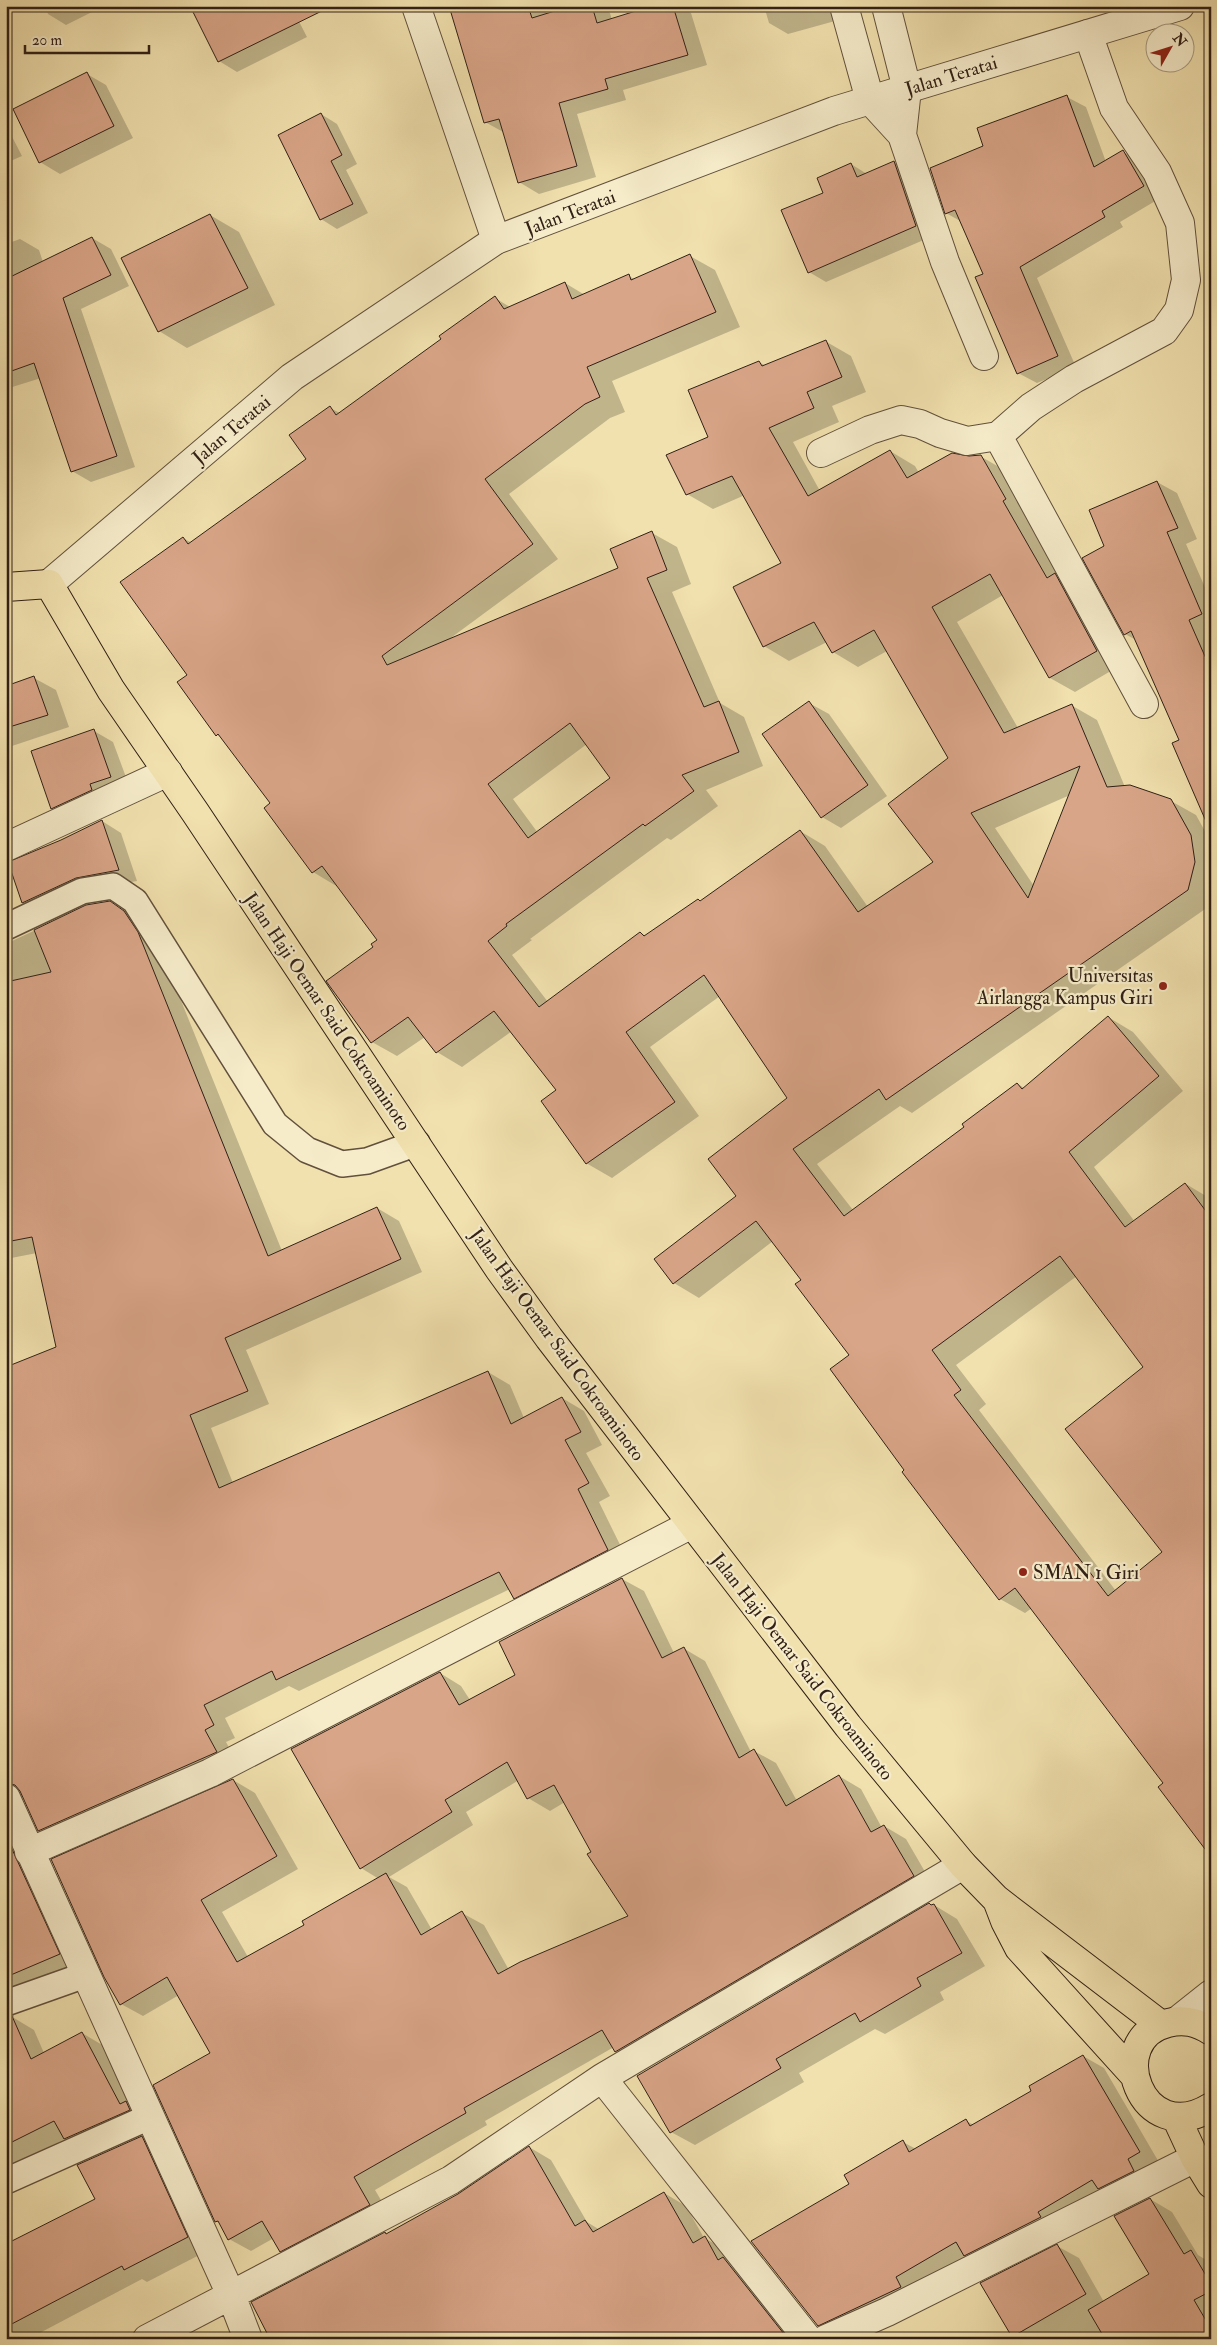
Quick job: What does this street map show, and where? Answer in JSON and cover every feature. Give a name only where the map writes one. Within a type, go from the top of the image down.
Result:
[{"type":"main road","points":[[6,587],[49,584]]},
{"type":"main road","name":"Jalan Haji Oemar Said Cokroaminoto","points":[[49,584],[111,690],[417,1143],[499,1269],[544,1331],[848,1726],[963,1865],[996,1899],[1169,2023]]},
{"type":"main road","points":[[996,1899],[1019,1948],[1134,2076]]},
{"type":"main road","points":[[1211,2032],[1190,2021],[1169,2023],[1148,2033],[1139,2046],[1134,2060],[1136,2086],[1148,2104],[1176,2117],[1194,2115],[1211,2107]]},
{"type":"main road","points":[[1176,2117],[1195,2158],[1211,2184]]},
{"type":"street","points":[[416,6],[496,240]]},
{"type":"street","points":[[844,6],[870,100],[902,135],[948,270],[984,356]]},
{"type":"street","points":[[886,6],[907,89],[902,135]]},
{"type":"street","name":"Jalan Teratai","points":[[49,584],[292,377],[496,240],[834,111],[1180,6]]},
{"type":"street","points":[[820,452],[870,430],[901,420],[920,424],[940,433],[966,441],[998,436],[1031,408],[1074,379],[1164,331],[1178,310],[1186,280],[1180,222],[1157,172],[1114,108],[1088,34]]},
{"type":"street","points":[[998,436],[1144,704]]},
{"type":"street","points":[[6,847],[168,772]]},
{"type":"street","points":[[29,1852],[210,1773],[692,1524]]},
{"type":"street","points":[[6,1798],[231,2295],[248,2339]]},
{"type":"street","points":[[147,2339],[451,2180],[602,2078],[963,1865]]},
{"type":"street","points":[[1169,2023],[1211,1994]]},
{"type":"street","points":[[602,2078],[808,2339]]},
{"type":"street","points":[[826,2339],[887,2312],[1195,2158]]},
{"type":"lane","points":[[6,927],[82,891],[113,886],[135,901],[275,1124],[307,1150],[342,1164],[368,1161],[417,1143]]},
{"type":"lane","points":[[6,2003],[85,1975]]},
{"type":"lane","points":[[6,2181],[150,2117]]},
{"type":"building","points":[[190,6],[332,6],[218,62]]},
{"type":"building","points":[[449,6],[528,6],[532,18],[571,6],[592,6],[597,23],[652,6],[673,6],[688,55],[605,79],[608,89],[559,103],[577,166],[518,183],[499,119],[484,123]]},
{"type":"building","points":[[87,72],[114,126],[39,163],[13,109]]},
{"type":"building","points":[[1067,95],[1094,167],[1123,150],[1144,186],[1102,211],[1105,217],[1020,267],[1058,356],[1017,374],[975,277],[983,274],[955,210],[945,214],[930,168],[983,146],[977,128]]},
{"type":"building","points":[[321,113],[342,155],[331,161],[353,204],[320,220],[278,135]]},
{"type":"building","points":[[894,161],[916,226],[808,273],[781,210],[823,193],[817,178],[851,163],[857,177]]},
{"type":"building","points":[[210,214],[248,288],[158,332],[121,258]]},
{"type":"building","points":[[92,237],[111,275],[63,298],[117,456],[71,472],[34,363],[6,373],[6,279]]},
{"type":"building","points":[[690,254],[716,312],[587,367],[600,397],[585,404],[485,479],[533,544],[382,656],[387,665],[618,568],[610,549],[652,531],[667,570],[647,578],[704,707],[719,701],[739,752],[682,775],[694,791],[645,826],[643,824],[506,924],[507,926],[488,941],[539,1007],[640,932],[644,936],[698,899],[700,901],[800,830],[858,912],[933,862],[888,804],[948,758],[874,630],[832,653],[814,622],[763,647],[733,587],[781,563],[732,476],[686,495],[666,455],[708,437],[688,390],[759,361],[762,366],[826,340],[842,377],[807,392],[814,408],[769,428],[808,496],[890,450],[907,478],[952,453],[969,456],[981,455],[1006,499],[1003,501],[1047,578],[1055,573],[1097,651],[1049,678],[990,574],[932,607],[1004,733],[1072,704],[1107,787],[1130,785],[1171,799],[1191,835],[1195,862],[1188,890],[886,1100],[879,1089],[793,1149],[844,1216],[964,1127],[962,1124],[1017,1083],[1022,1089],[1108,1016],[1159,1076],[1069,1152],[1125,1227],[1185,1183],[1211,1218],[1211,1857],[1158,1787],[1163,1783],[1015,1588],[999,1600],[902,1472],[904,1470],[830,1369],[849,1355],[795,1284],[801,1280],[756,1221],[673,1284],[654,1259],[736,1196],[708,1159],[787,1098],[704,975],[626,1032],[675,1102],[586,1164],[541,1101],[556,1090],[494,1011],[436,1053],[408,1017],[371,1043],[326,981],[373,947],[371,944],[377,940],[322,866],[312,873],[264,808],[270,803],[218,734],[216,736],[177,682],[187,675],[120,582],[183,537],[188,544],[306,459],[289,435],[330,406],[336,415],[441,339],[439,336],[495,296],[504,309],[565,282],[572,299],[629,274],[631,280]],"holes":[[[570,723],[610,778],[528,838],[488,784]],[[1080,766],[1028,898],[971,813]],[[1060,1256],[1143,1367],[1065,1429],[1162,1552],[1108,1596],[954,1395],[961,1390],[932,1350]]]},
{"type":"building","points":[[1157,481],[1178,528],[1167,532],[1202,614],[1189,620],[1211,670],[1211,833],[1172,743],[1179,740],[1131,631],[1124,635],[1082,558],[1104,546],[1089,510]]},
{"type":"building","points":[[34,676],[48,715],[6,728],[6,686]]},
{"type":"building","points":[[809,701],[868,785],[821,818],[762,734]]},
{"type":"building","points":[[94,729],[111,777],[90,784],[92,790],[51,809],[31,751]]},
{"type":"building","points":[[102,820],[119,870],[76,878],[22,903],[8,862],[61,840]]},
{"type":"building","points":[[110,901],[124,911],[138,932],[268,1256],[377,1207],[401,1259],[225,1338],[248,1391],[190,1415],[219,1488],[488,1371],[511,1424],[562,1397],[581,1432],[565,1440],[589,1483],[578,1489],[608,1550],[514,1599],[499,1572],[276,1680],[272,1671],[204,1705],[214,1725],[205,1730],[217,1752],[38,1831],[20,1791],[15,1785],[6,1783],[6,1367],[56,1347],[32,1237],[6,1242],[6,982],[51,972],[34,930],[86,905]]},
{"type":"building","points":[[622,1578],[662,1658],[684,1647],[739,1758],[754,1749],[786,1806],[839,1775],[871,1832],[884,1825],[914,1876],[615,2052],[602,2030],[464,2108],[466,2113],[354,2177],[370,2205],[280,2252],[262,2221],[228,2240],[218,2221],[215,2222],[153,2085],[210,2053],[167,1977],[120,2005],[104,1977],[51,1859],[233,1779],[277,1856],[201,1900],[237,1962],[304,1925],[302,1921],[386,1873],[421,1935],[462,1911],[498,1974],[520,1962],[628,1916],[587,1854],[591,1852],[554,1785],[527,1799],[507,1762],[445,1800],[452,1812],[360,1869],[291,1749],[440,1672],[459,1705],[515,1675],[499,1642]]},
{"type":"building","points":[[6,1836],[60,1954],[6,1977]]},
{"type":"building","points":[[929,1903],[931,1905],[934,1904],[962,1953],[917,1978],[921,1986],[860,2022],[855,2013],[776,2059],[781,2068],[670,2133],[637,2076]]},
{"type":"building","points":[[12,2016],[31,2059],[82,2032],[120,2104],[126,2101],[130,2110],[64,2139],[54,2121],[6,2145],[6,2017]]},
{"type":"building","points":[[1083,2055],[1140,2152],[1128,2159],[1134,2171],[1098,2189],[1092,2180],[1038,2212],[1041,2217],[964,2256],[956,2242],[896,2277],[901,2287],[818,2326],[751,2241],[849,2184],[844,2175],[903,2140],[909,2152],[966,2119],[970,2126],[1031,2091],[1029,2086]]},
{"type":"building","points":[[142,2136],[188,2237],[124,2270],[122,2266],[6,2327],[6,2244],[95,2199],[77,2165]]},
{"type":"building","points":[[529,2146],[575,2226],[585,2220],[593,2232],[664,2192],[693,2243],[705,2236],[718,2260],[723,2257],[788,2339],[270,2339],[251,2302],[385,2232],[386,2234],[458,2194]]},
{"type":"building","points":[[1150,2198],[1184,2254],[1191,2250],[1211,2284],[1211,2291],[1194,2300],[1211,2329],[1211,2339],[1105,2339],[1088,2310],[1149,2274],[1114,2216]]},
{"type":"building","points":[[1057,2244],[1086,2294],[1012,2337],[980,2283]]},
{"type":"place","name":"Universitas Airlangga Kampus Giri","points":[[1163,986]]},
{"type":"place","name":"SMAN 1 Giri","points":[[1023,1572]]}]
